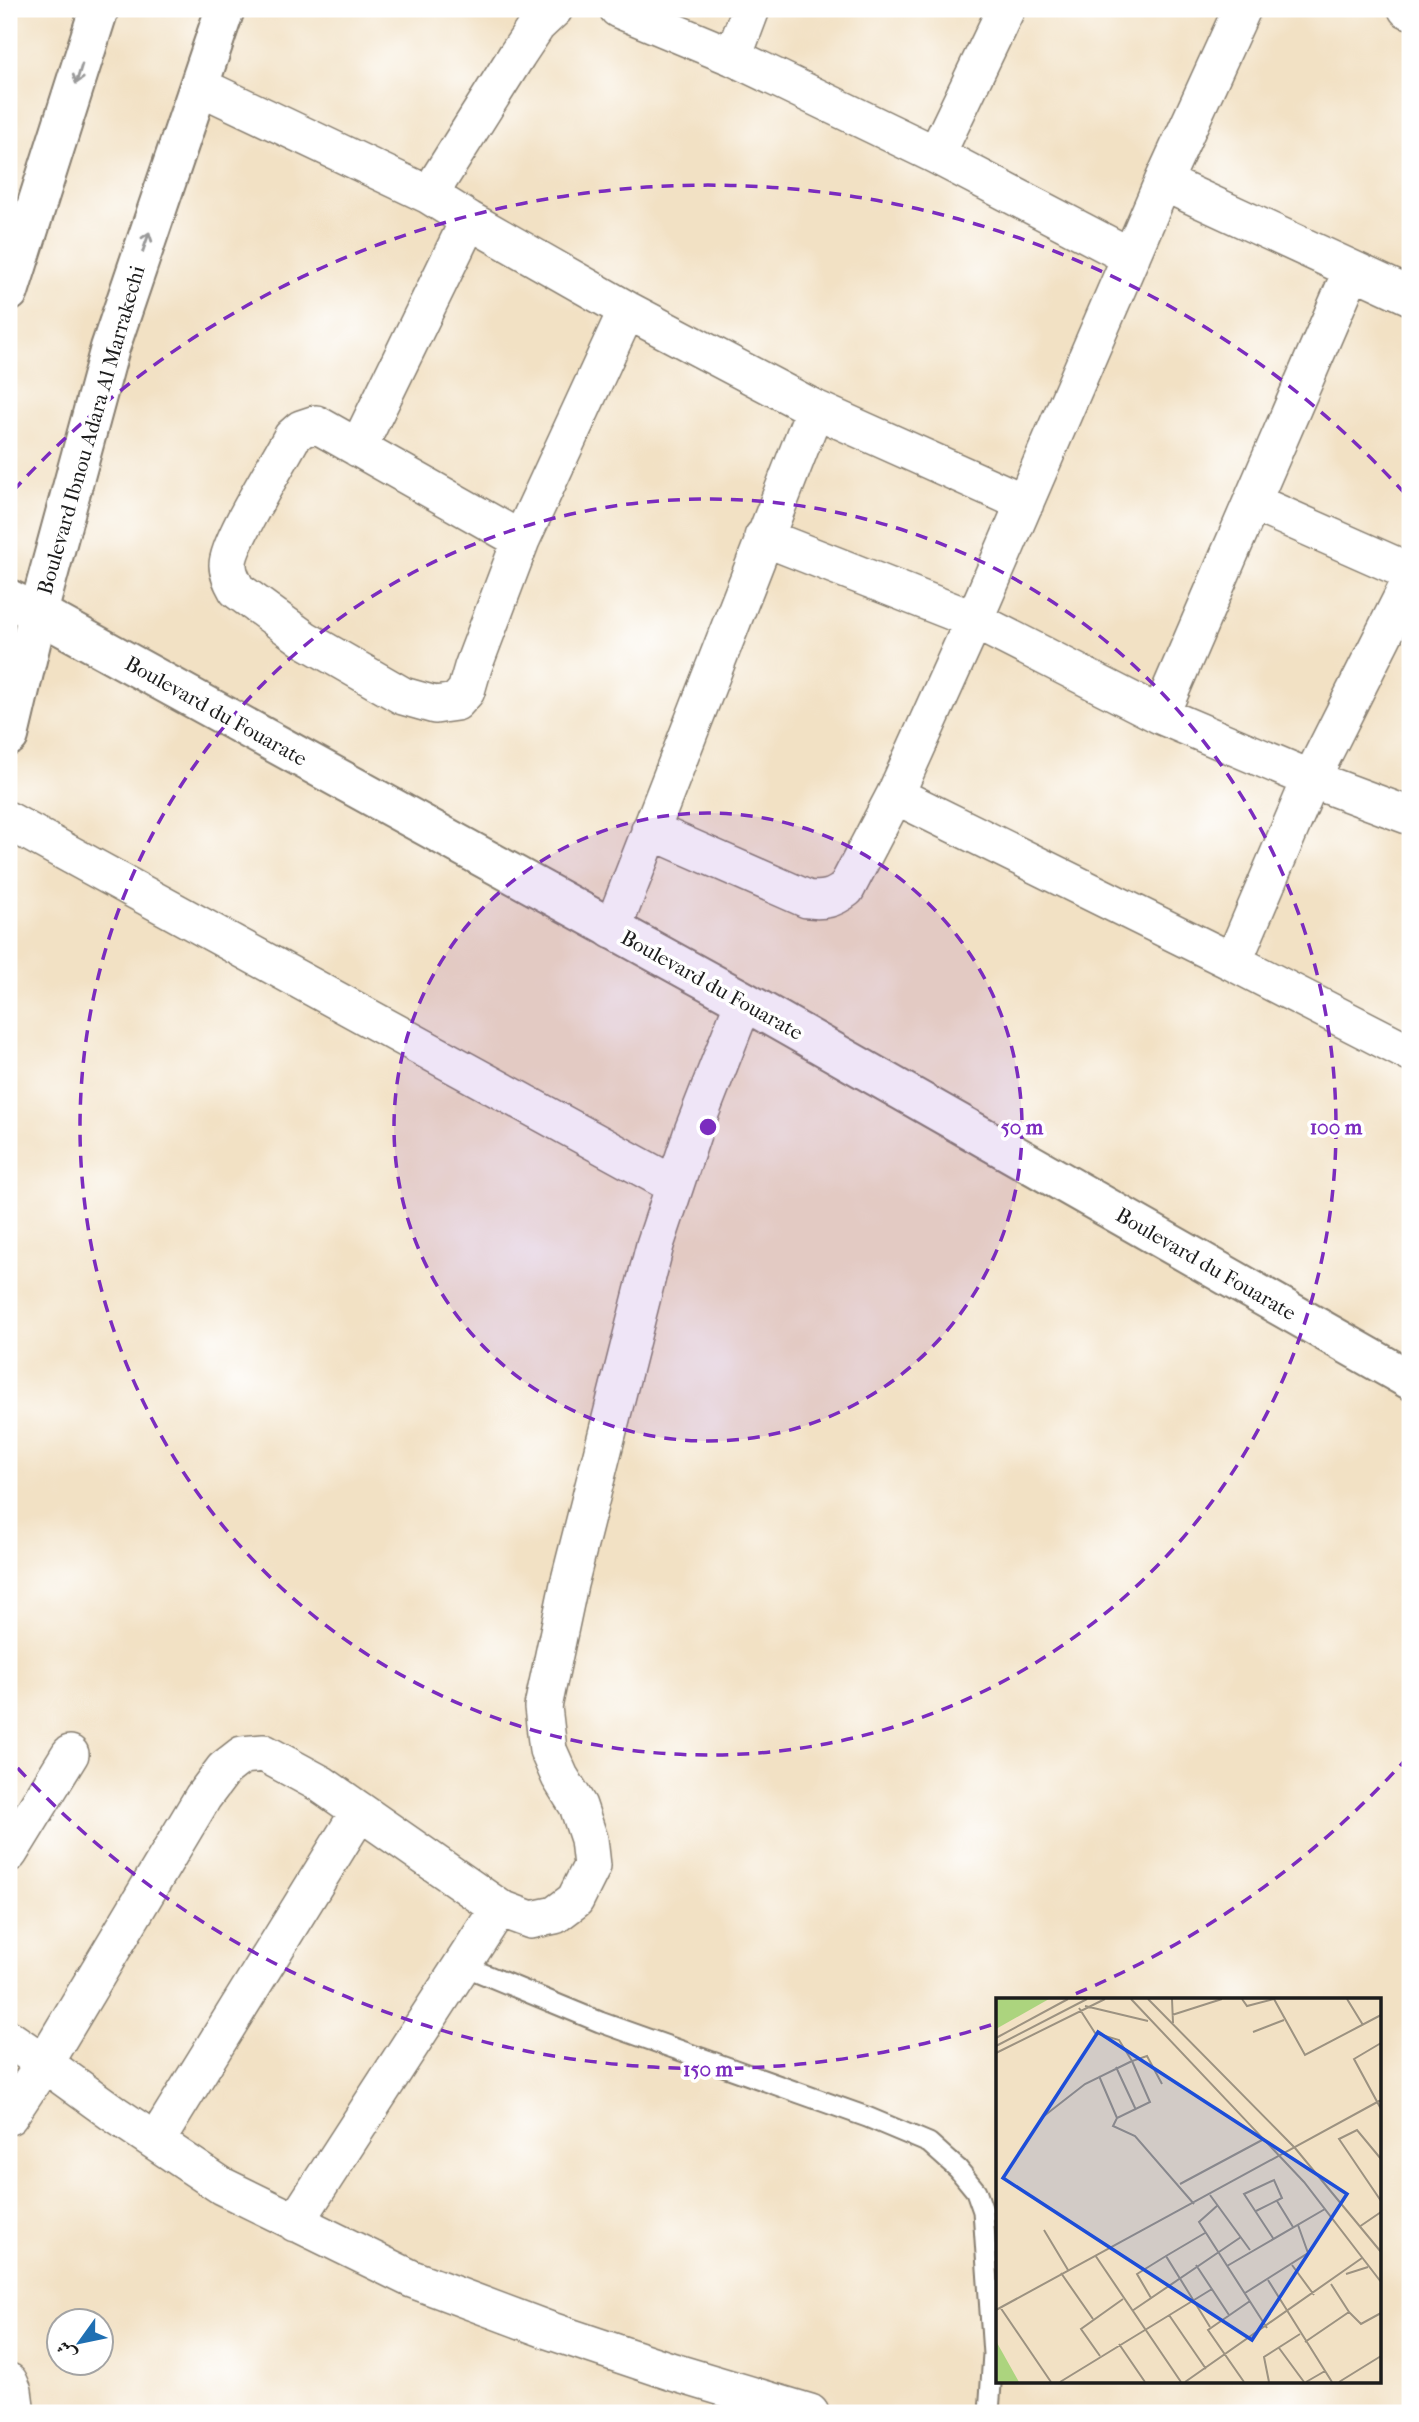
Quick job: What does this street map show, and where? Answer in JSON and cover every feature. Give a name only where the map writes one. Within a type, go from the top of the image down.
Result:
[{"type":"street","points":[[9,292],[99,9]]},
{"type":"street","name":"Boulevard Ibnou Adara Al Marrakechi","points":[[9,736],[23,606],[225,9]]},
{"type":"street","points":[[429,195],[516,55],[537,25],[554,9]]},
{"type":"street","points":[[618,9],[733,57],[936,155],[1132,257]]},
{"type":"street","points":[[733,57],[751,9]]},
{"type":"street","points":[[936,155],[1006,9]]},
{"type":"street","points":[[650,830],[807,899],[818,901],[834,898],[846,889],[895,794],[974,620],[1163,182],[1242,9]]},
{"type":"street","points":[[199,86],[429,195],[627,310],[815,409],[1025,503]]},
{"type":"street","points":[[1163,182],[1410,296]]},
{"type":"street","points":[[358,448],[468,220]]},
{"type":"street","points":[[1160,715],[1352,270]]},
{"type":"street","points":[[521,540],[316,424],[301,429],[292,437],[237,536],[228,564],[237,590],[304,639],[403,696],[435,705],[456,702],[466,691],[521,540],[627,310]]},
{"type":"street","points":[[612,930],[815,409]]},
{"type":"street","points":[[1252,502],[1410,572]]},
{"type":"street","points":[[764,537],[974,620],[1160,715],[1311,779],[1410,816]]},
{"type":"street","points":[[1233,962],[1311,779],[1410,582]]},
{"type":"street","name":"Boulevard du Fouarate","points":[[23,606],[744,1001],[1410,1380]]},
{"type":"street","points":[[895,794],[1410,1053]]},
{"type":"street","points":[[9,821],[674,1185]]},
{"type":"street","points":[[9,2116],[44,2063],[203,1797],[224,1769],[242,1755],[264,1753],[321,1784],[499,1908],[531,1920],[555,1915],[575,1900],[592,1866],[589,1839],[578,1806],[560,1777],[548,1750],[543,1707],[569,1584],[654,1245],[693,1131],[744,1001]]},
{"type":"street","points":[[9,1853],[69,1754]]},
{"type":"street","points":[[156,2141],[360,1811]]},
{"type":"street","points":[[295,2223],[499,1908]]},
{"type":"street","points":[[9,2039],[222,2186],[412,2279],[673,2372],[810,2413]]},
{"type":"street","points":[[9,2382],[16,2413]]},
{"type":"lane","points":[[462,1965],[600,2022],[867,2117],[929,2143],[958,2169],[976,2191],[983,2211],[993,2354],[989,2413]]}]
